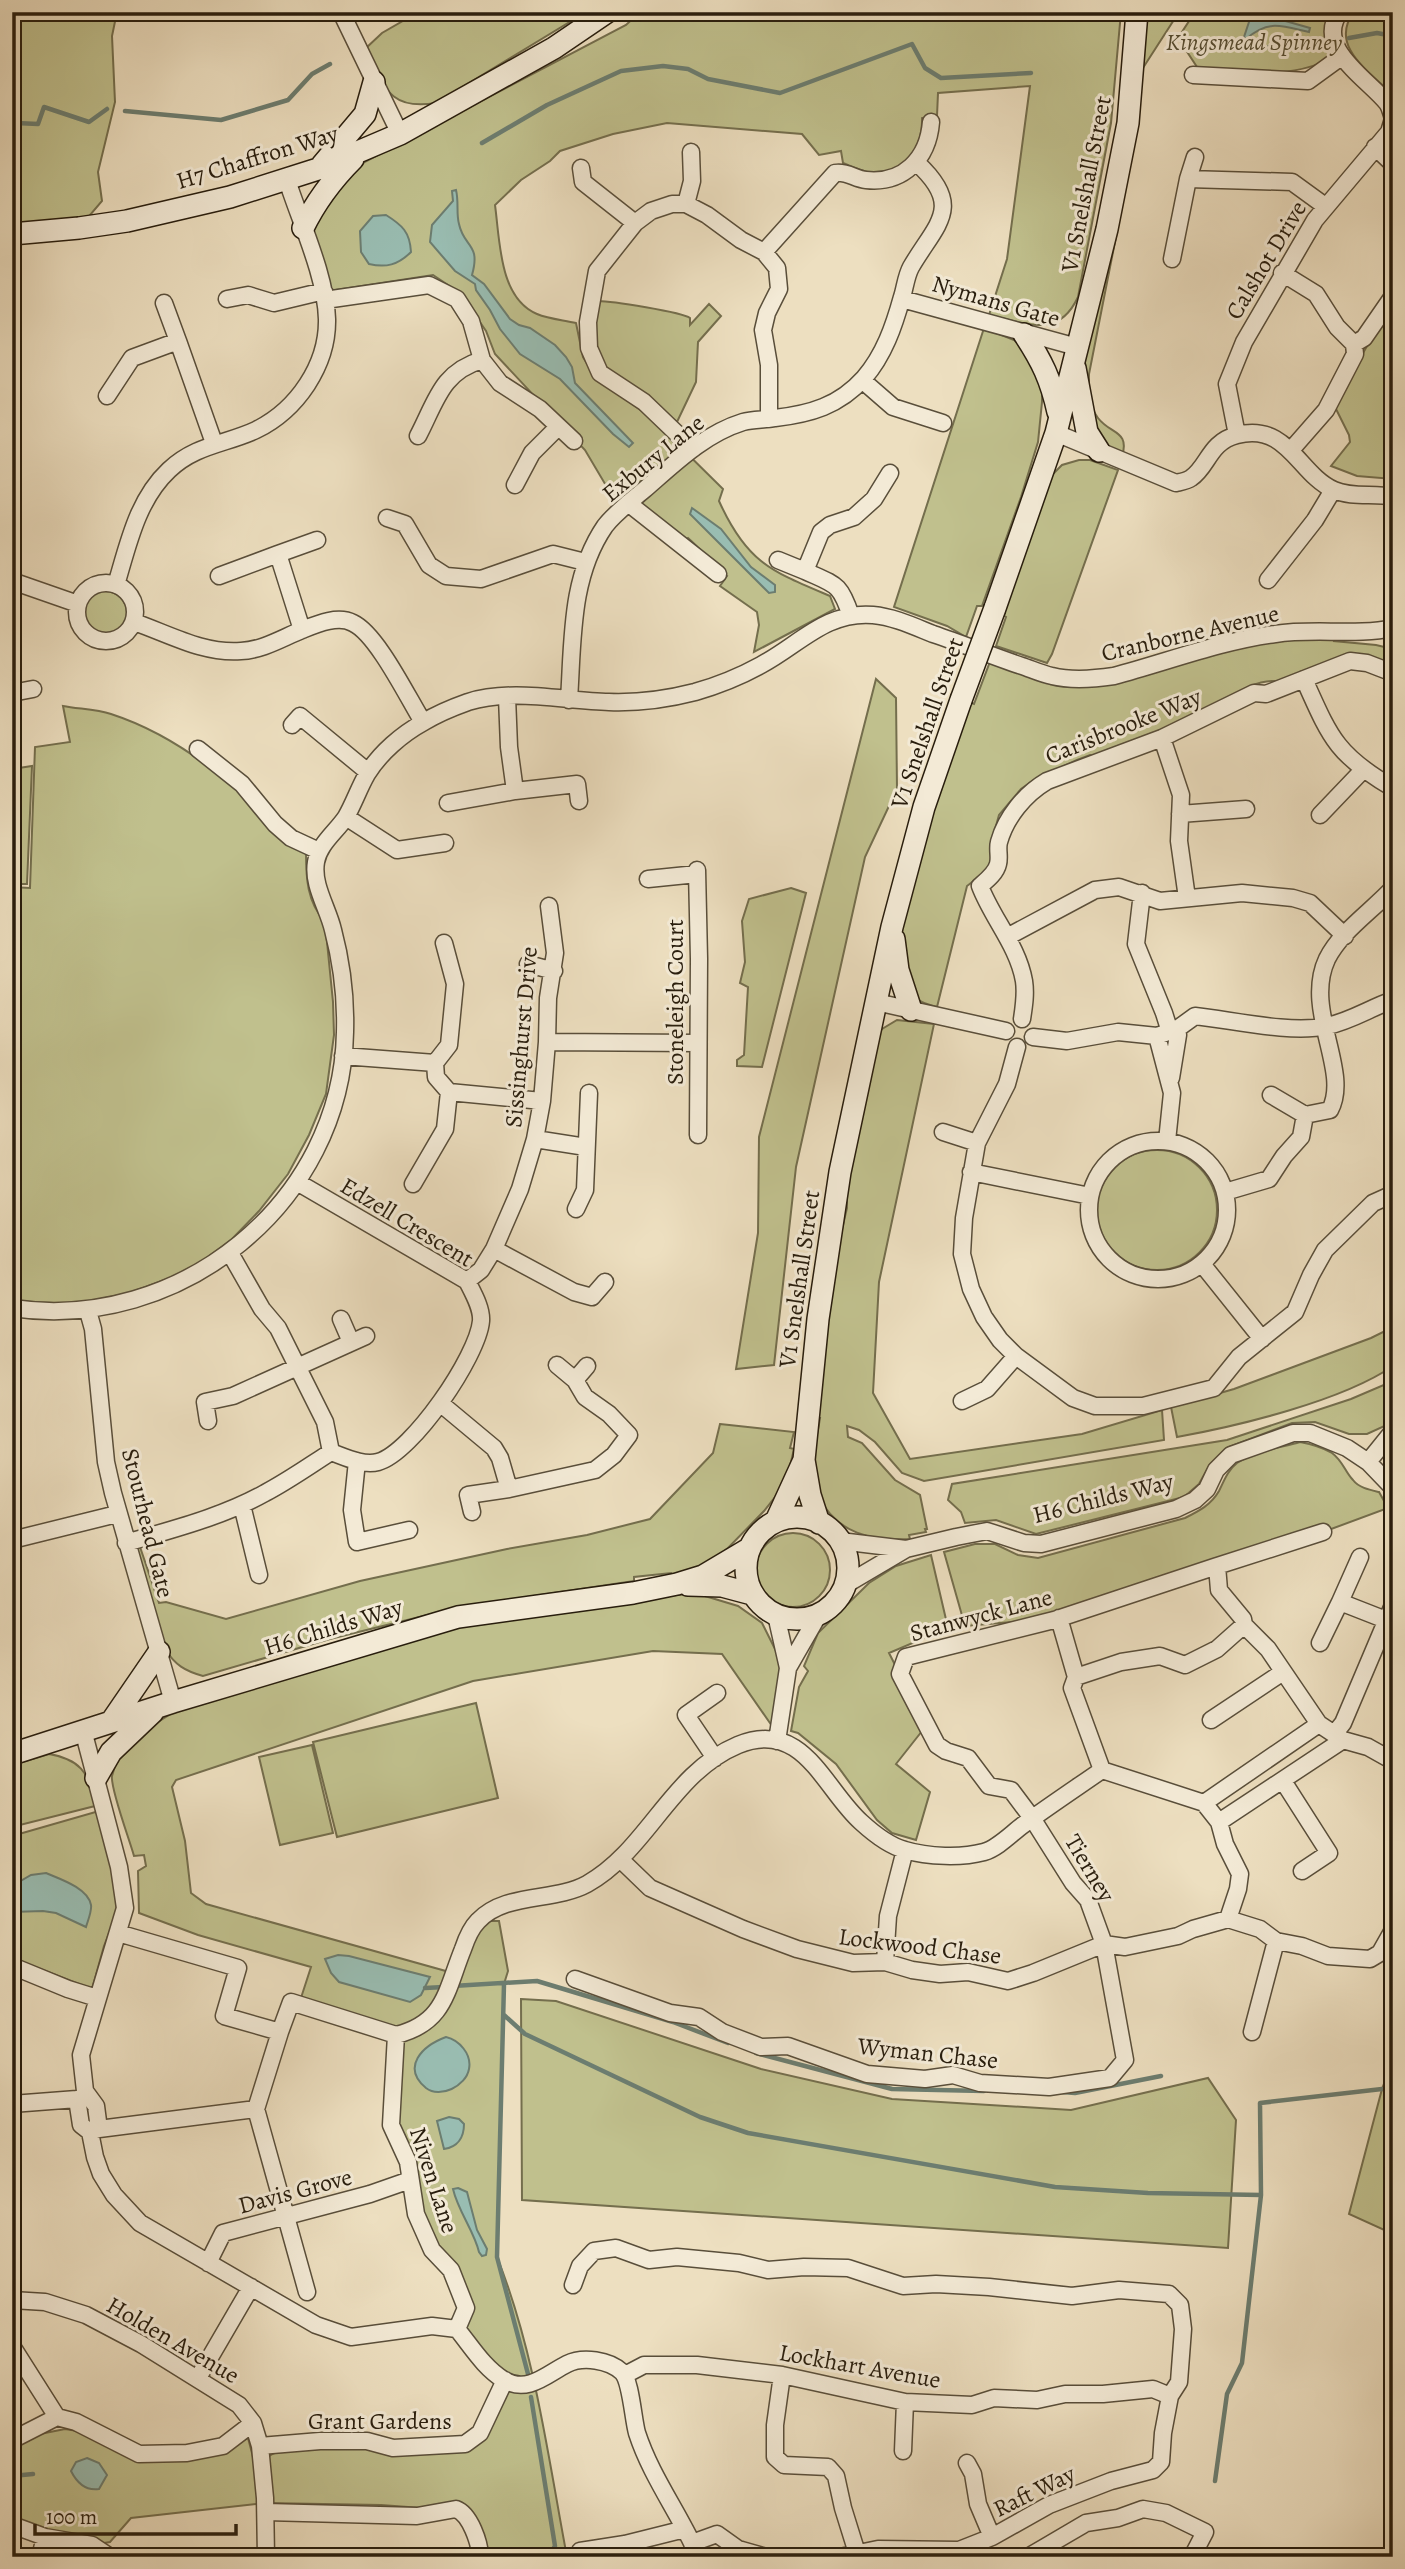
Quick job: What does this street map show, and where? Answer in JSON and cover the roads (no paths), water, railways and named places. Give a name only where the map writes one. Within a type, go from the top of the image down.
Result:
[{"type":"street","points":[[341,12],[400,134]]},
{"type":"street","name":"H7 Chaffron Way","points":[[12,234],[79,228],[127,220],[230,197],[318,169],[400,134],[554,48],[607,12]]},
{"type":"street","name":"V1 Snelshall Street","points":[[819,1522],[810,1495],[804,1460],[818,1318],[840,1172],[892,927],[925,807],[1058,425],[1107,229],[1128,123],[1137,12]]},
{"type":"street","points":[[1340,12],[1334,35],[1341,57],[1388,105],[1393,119]]},
{"type":"street","points":[[1193,75],[1308,80],[1341,57]]},
{"type":"street","points":[[318,169],[365,114],[374,82]]},
{"type":"street","name":"Calshot Drive","points":[[1237,435],[1227,384],[1244,342],[1282,273],[1325,206],[1389,132],[1393,119]]},
{"type":"street","points":[[764,252],[835,173],[842,172],[863,180],[886,181],[903,174],[917,163],[930,135],[931,122]]},
{"type":"street","points":[[1375,147],[1393,164]]},
{"type":"street","points":[[303,228],[314,203],[360,152]]},
{"type":"street","points":[[686,204],[692,181],[691,152]]},
{"type":"street","points":[[1172,259],[1195,157]]},
{"type":"street","name":"Exbury Lane","points":[[569,700],[576,594],[585,562],[606,525],[628,503],[716,433],[745,421],[809,414],[832,403],[862,380],[879,358],[890,335],[910,269],[939,226],[944,210],[940,191],[928,173],[917,163]]},
{"type":"street","points":[[581,168],[583,182],[635,223]]},
{"type":"street","points":[[1188,179],[1292,182],[1325,206]]},
{"type":"street","points":[[117,585],[144,500],[169,470],[214,443],[256,430],[276,418],[296,400],[312,377],[322,350],[327,321],[324,295],[287,180]]},
{"type":"street","points":[[693,449],[645,402],[600,373],[589,348],[588,322],[597,271],[635,223],[651,211],[672,204],[686,204],[764,252],[777,268],[779,289],[767,313],[763,330],[769,365],[769,419]]},
{"type":"street","points":[[1282,273],[1316,294],[1337,327],[1354,344],[1355,354],[1326,410],[1292,450]]},
{"type":"street","points":[[227,299],[248,295],[274,303],[324,295],[429,285],[457,299],[471,321],[482,360],[500,383],[540,409],[574,441]]},
{"type":"street","points":[[1354,344],[1364,338],[1393,296]]},
{"type":"street","name":"Nymans Gate","points":[[902,299],[1024,334],[1076,354]]},
{"type":"street","points":[[164,303],[214,443]]},
{"type":"street","points":[[1024,334],[1048,374],[1058,425],[1099,451],[1176,483],[1192,478],[1212,451],[1225,440],[1252,433],[1275,438],[1292,450],[1315,476],[1333,490],[1344,494],[1393,497]]},
{"type":"street","points":[[107,396],[132,358],[178,341]]},
{"type":"street","points":[[1076,354],[1087,432],[1099,451]]},
{"type":"street","points":[[418,436],[446,381],[464,365],[482,360]]},
{"type":"street","points":[[862,380],[893,407],[943,423]]},
{"type":"street","points":[[514,485],[532,453],[558,426]]},
{"type":"street","points":[[805,572],[821,532],[830,525],[854,517],[874,499],[890,473]]},
{"type":"street","points":[[1268,580],[1315,520],[1333,490]]},
{"type":"street","points":[[628,503],[718,574]]},
{"type":"street","points":[[387,518],[409,516],[429,565],[446,576],[481,579],[553,554],[585,562]]},
{"type":"street","points":[[219,576],[317,540]]},
{"type":"street","points":[[278,554],[302,630]]},
{"type":"street","points":[[778,560],[834,584],[843,591],[851,616]]},
{"type":"street","points":[[12,581],[79,604]]},
{"type":"street","points":[[107,583],[117,585],[132,600],[135,607],[134,622],[124,635],[101,641],[87,634],[81,627],[77,612],[79,604],[89,589],[107,583]]},
{"type":"street","name":"Cranborne Avenue","points":[[319,852],[346,817],[368,772],[390,746],[424,722],[470,701],[506,697],[612,703],[696,692],[761,665],[814,629],[836,618],[888,617],[1052,677],[1087,680],[1114,676],[1274,634],[1315,630],[1375,632],[1393,628]]},
{"type":"street","points":[[134,622],[200,646],[242,651],[269,645],[335,619],[351,622],[368,633],[424,722]]},
{"type":"street","name":"Cranborne Avenue","points":[[1375,632],[1393,640]]},
{"type":"street","name":"Carisbrooke Way","points":[[1022,1019],[1025,996],[1023,979],[1007,937],[988,908],[980,886],[990,877],[998,863],[998,845],[1009,817],[1036,787],[1162,738],[1254,693],[1266,694],[1350,661],[1367,663],[1393,673]]},
{"type":"street","points":[[1304,679],[1326,728],[1340,750],[1363,770],[1393,788]]},
{"type":"street","points":[[12,693],[33,690]]},
{"type":"street","points":[[506,697],[515,791]]},
{"type":"street","points":[[292,725],[300,716],[368,772]]},
{"type":"street","points":[[1162,738],[1181,796],[1179,841],[1187,898]]},
{"type":"street","points":[[12,1308],[32,1311],[88,1311],[144,1298],[178,1284],[230,1252],[266,1220],[297,1182],[324,1132],[336,1099],[344,1056],[345,996],[341,963],[315,868],[319,852],[291,838],[275,824],[242,784],[198,749]]},
{"type":"street","points":[[1320,815],[1363,770]]},
{"type":"street","points":[[448,803],[515,791],[577,784],[579,802]]},
{"type":"street","points":[[1181,814],[1246,808]]},
{"type":"street","points":[[346,817],[397,850],[445,843]]},
{"type":"street","name":"Stoneleigh Court","points":[[648,879],[697,872],[698,1135]]},
{"type":"street","points":[[1007,937],[1095,890],[1119,887],[1160,901],[1242,893],[1293,898],[1310,903],[1345,936]]},
{"type":"street","points":[[1271,1095],[1305,1115],[1329,1110],[1335,1101],[1336,1085],[1319,993],[1327,959],[1345,936],[1393,888]]},
{"type":"street","points":[[1142,893],[1136,944],[1164,1013],[1168,1032],[1172,1093],[1167,1141]]},
{"type":"street","name":"Sissinghurst Drive","points":[[467,1281],[481,1270],[494,1249],[520,1189],[535,1139],[542,1101],[548,998],[554,971],[555,953],[550,906]]},
{"type":"street","points":[[892,927],[898,970],[911,1010]]},
{"type":"street","points":[[444,943],[455,984],[450,1045],[435,1063],[436,1077],[449,1092],[542,1101]]},
{"type":"street","points":[[528,964],[554,971]]},
{"type":"street","points":[[1033,1037],[1067,1041],[1118,1032],[1168,1032],[1195,1016],[1293,1028],[1324,1027],[1353,1019],[1393,1000]]},
{"type":"street","points":[[876,1002],[1006,1031]]},
{"type":"street","points":[[1022,1019],[1030,1024],[1033,1037],[1029,1044],[1017,1047],[1010,1042],[1006,1031],[1010,1023],[1022,1019]]},
{"type":"street","points":[[547,1042],[697,1043]]},
{"type":"street","points":[[1017,1047],[1007,1084],[977,1143],[964,1218],[962,1254],[971,1289],[984,1317],[1000,1340],[1016,1356],[1073,1398],[1095,1406],[1143,1406],[1214,1388],[1239,1357],[1295,1312],[1325,1250],[1373,1203],[1393,1194]]},
{"type":"street","points":[[344,1056],[435,1063]]},
{"type":"street","points":[[413,1184],[444,1129],[449,1092]]},
{"type":"street","points":[[576,1209],[585,1190],[589,1093]]},
{"type":"street","points":[[1225,1192],[1269,1179],[1301,1137],[1305,1115]]},
{"type":"street","points":[[943,1132],[977,1143]]},
{"type":"street","points":[[535,1139],[586,1147]]},
{"type":"street","points":[[1167,1141],[1186,1147],[1203,1158],[1217,1173],[1225,1192],[1227,1212],[1224,1231],[1216,1249],[1202,1264],[1186,1274],[1167,1279],[1148,1279],[1126,1272],[1108,1259],[1096,1240],[1089,1219],[1090,1196],[1097,1177],[1110,1160],[1126,1148],[1146,1142],[1167,1141]]},
{"type":"street","points":[[971,1172],[1090,1196]]},
{"type":"street","name":"Edzell Crescent","points":[[297,1182],[467,1281],[476,1298],[482,1320],[473,1351],[440,1404],[397,1453],[377,1463],[357,1461],[331,1452]]},
{"type":"street","points":[[494,1249],[574,1292],[592,1297],[605,1282]]},
{"type":"street","points":[[126,1543],[179,1528],[242,1504],[265,1493],[331,1452],[326,1422],[278,1328],[262,1309],[230,1252]]},
{"type":"street","points":[[1202,1264],[1262,1339]]},
{"type":"street","name":"Stourhead Gate","points":[[88,1311],[93,1329],[106,1462],[117,1514],[159,1652],[166,1704]]},
{"type":"street","points":[[208,1421],[204,1395],[233,1396],[359,1339],[341,1319]]},
{"type":"street","points":[[959,1402],[987,1389],[1016,1356]]},
{"type":"street","points":[[472,1512],[468,1495],[595,1470],[614,1455],[629,1435],[609,1414],[585,1397],[575,1380],[557,1366]]},
{"type":"street","points":[[575,1380],[587,1366]]},
{"type":"street","points":[[440,1404],[494,1448],[500,1458],[509,1489]]},
{"type":"street","points":[[1368,1462],[1393,1431]]},
{"type":"street","name":"H6 Childs Way","points":[[845,1585],[910,1548],[956,1537],[987,1531],[1024,1543],[1041,1544],[1176,1509],[1195,1500],[1208,1489],[1216,1470],[1231,1455],[1293,1433],[1310,1433],[1347,1448],[1368,1462],[1393,1488]]},
{"type":"street","name":"V1 Snelshall Street","points":[[776,1521],[804,1460]]},
{"type":"street","points":[[357,1461],[352,1510],[357,1542],[409,1530]]},
{"type":"street","points":[[242,1504],[259,1575]]},
{"type":"street","points":[[12,1541],[117,1514]]},
{"type":"street","points":[[788,1668],[819,1615],[839,1597],[848,1570],[846,1555],[831,1530],[819,1522],[805,1518],[790,1517],[776,1521],[756,1537],[750,1548],[746,1579],[752,1594],[762,1606],[776,1615],[805,1619],[819,1615]]},
{"type":"street","name":"Stanwyck Lane","points":[[1032,1818],[1011,1790],[989,1786],[968,1758],[946,1752],[937,1745],[920,1717],[900,1674],[906,1657],[1059,1618],[1323,1532]]},
{"type":"street","name":"H6 Childs Way","points":[[840,1541],[910,1548]]},
{"type":"street","name":"H6 Childs Way","points":[[12,1754],[166,1704],[458,1617],[633,1593],[677,1584],[703,1576],[750,1548]]},
{"type":"street","points":[[1321,1643],[1360,1557]]},
{"type":"street","points":[[1217,1566],[1219,1590],[1243,1619],[1244,1625],[1268,1649],[1319,1724],[1393,1761]]},
{"type":"street","name":"H6 Childs Way","points":[[677,1584],[722,1586],[752,1594]]},
{"type":"street","points":[[1219,1822],[1283,1781],[1339,1736],[1390,1613],[1340,1602]]},
{"type":"street","points":[[776,1615],[788,1668],[777,1741]]},
{"type":"street","points":[[1059,1618],[1076,1677],[1072,1688],[1102,1770]]},
{"type":"street","points":[[1076,1677],[1121,1661],[1160,1656],[1185,1665],[1217,1649],[1244,1625]]},
{"type":"street","points":[[111,1722],[159,1652]]},
{"type":"street","points":[[1211,1720],[1283,1672]]},
{"type":"street","points":[[715,1758],[686,1716],[717,1693]]},
{"type":"street","points":[[96,1778],[111,1752],[166,1704]]},
{"type":"street","points":[[1204,1803],[1319,1724]]},
{"type":"street","points":[[83,1731],[119,1867],[125,1908],[81,2055],[81,2126],[95,2131],[256,2109]]},
{"type":"street","points":[[306,2292],[256,2109],[291,2002],[396,2035],[413,2031],[432,2018],[445,1997],[466,1940],[477,1921],[496,1907],[551,1896],[585,1885],[621,1860],[689,1779],[715,1758],[737,1745],[758,1740],[777,1741],[806,1755],[860,1821],[885,1841],[905,1850],[960,1857],[988,1851],[1102,1770]]},
{"type":"street","points":[[1102,1770],[1204,1803],[1219,1822],[1225,1844],[1240,1874],[1228,1919],[1261,1929],[1276,1941],[1302,1945],[1328,1956],[1370,1959],[1380,1953],[1393,1930]]},
{"type":"street","points":[[1283,1781],[1334,1850],[1302,1871]]},
{"type":"street","name":"Tierney","points":[[1032,1818],[1073,1883],[1088,1900],[1104,1944]]},
{"type":"street","points":[[885,1962],[888,1916],[905,1850]]},
{"type":"street","name":"Lockwood Chase","points":[[621,1860],[650,1888],[743,1929],[797,1949],[853,1964],[885,1962],[912,1970],[940,1974],[968,1972],[1008,1981],[1104,1944],[1125,1947],[1178,1936],[1228,1919]]},
{"type":"street","points":[[118,1933],[238,1968],[224,2015],[280,2032]]},
{"type":"street","points":[[1252,2032],[1276,1941]]},
{"type":"street","name":"Wyman Chase","points":[[575,1979],[670,2013],[699,2017],[722,2032],[761,2047],[788,2046],[867,2074],[925,2079],[953,2076],[980,2083],[1049,2087],[1110,2078],[1125,2060],[1104,1944]]},
{"type":"street","points":[[12,1966],[97,1998]]},
{"type":"street","name":"Niven Lane","points":[[396,2035],[391,2125],[408,2162],[416,2214],[432,2249],[451,2270],[466,2308],[457,2329]]},
{"type":"street","points":[[12,2104],[81,2095]]},
{"type":"street","points":[[95,2131],[94,2157],[101,2174],[140,2223],[316,2325],[351,2336],[432,2326],[457,2329],[488,2368],[505,2381],[514,2383],[535,2383],[568,2364],[582,2361],[611,2363],[625,2375],[636,2431],[649,2465],[691,2543]]},
{"type":"street","name":"Davis Grove","points":[[208,2263],[223,2234],[410,2180]]},
{"type":"street","name":"Raft Way","points":[[573,2285],[580,2266],[594,2251],[616,2248],[649,2260],[677,2257],[739,2263],[768,2270],[804,2267],[848,2269],[903,2286],[936,2284],[989,2287],[1072,2296],[1119,2290],[1169,2294],[1180,2305],[1182,2317],[1179,2382],[1170,2396],[1161,2462],[1153,2470],[1111,2481],[1049,2505],[992,2536],[959,2550],[878,2549],[840,2557]]},
{"type":"street","points":[[198,2378],[251,2287]]},
{"type":"street","name":"Holden Avenue","points":[[12,2300],[45,2302],[86,2315],[198,2378],[239,2405],[253,2423],[260,2446],[267,2557]]},
{"type":"street","points":[[12,2346],[57,2417]]},
{"type":"street","name":"Lockhart Avenue","points":[[625,2375],[644,2365],[697,2365],[782,2375],[905,2402],[972,2405],[994,2398],[1037,2400],[1065,2393],[1103,2394],[1153,2389],[1170,2396]]},
{"type":"street","points":[[782,2375],[775,2426],[775,2457],[784,2465],[828,2467],[836,2476],[858,2553]]},
{"type":"street","name":"Grant Gardens","points":[[260,2446],[320,2441],[367,2441],[393,2448],[465,2444],[481,2432],[505,2381]]},
{"type":"street","points":[[903,2451],[905,2402]]},
{"type":"street","points":[[12,2441],[57,2417],[76,2422],[139,2454],[187,2453],[223,2446],[253,2423]]},
{"type":"street","points":[[967,2463],[973,2474],[978,2504],[992,2536]]},
{"type":"street","points":[[265,2512],[417,2516],[456,2509],[462,2511],[465,2516],[477,2541],[480,2557]]},
{"type":"street","points":[[1028,2557],[1086,2523],[1118,2518],[1143,2510],[1166,2513],[1205,2532],[1192,2557]]},
{"type":"street","points":[[12,2525],[46,2538],[92,2545],[110,2557]]},
{"type":"street","points":[[580,2550],[625,2544],[691,2543],[717,2534],[738,2549],[765,2557]]},
{"type":"street","points":[[40,2557],[46,2538]]},
{"type":"water","points":[[1242,12],[1284,12],[1282,20],[1310,28],[1309,32],[1269,26],[1246,39],[1244,37],[1249,22]]},
{"type":"water","points":[[456,190],[461,232],[473,251],[472,275],[484,284],[510,319],[530,328],[555,345],[566,357],[572,367],[575,383],[633,443],[629,447],[560,379],[520,354],[500,329],[475,284],[455,271],[430,242],[432,225],[453,201],[452,191]]},
{"type":"water","points":[[386,215],[404,230],[411,252],[392,264],[369,264],[361,252],[360,231],[373,216]]},
{"type":"water","points":[[692,508],[721,529],[751,567],[775,585],[775,592],[769,593],[690,514]]},
{"type":"water","points":[[46,1873],[73,1885],[89,1899],[91,1910],[86,1927],[56,1913],[12,1912],[12,1886],[31,1875]]},
{"type":"water","points":[[338,1955],[430,1977],[421,1995],[410,2002],[339,1982],[331,1973],[325,1959]]},
{"type":"water","points":[[446,2037],[464,2048],[469,2069],[463,2081],[452,2089],[432,2091],[419,2080],[415,2065],[429,2046]]},
{"type":"water","points":[[449,2117],[459,2119],[464,2124],[464,2129],[456,2144],[444,2149],[437,2121]]},
{"type":"water","points":[[453,2189],[467,2192],[477,2230],[487,2249],[486,2255],[482,2256],[479,2252],[458,2205]]},
{"type":"water","points":[[87,2458],[99,2463],[107,2475],[99,2489],[82,2485],[71,2471],[76,2462]]},
{"type":"waterway","points":[[1349,38],[1377,33],[1393,36]]},
{"type":"waterway","points":[[1250,49],[1316,43]]},
{"type":"waterway","points":[[482,143],[547,105],[621,71],[663,66],[688,69],[708,79],[780,93],[912,44],[925,68],[941,78],[1031,73]]},
{"type":"waterway","points":[[125,111],[221,120],[288,100],[312,74],[330,64]]},
{"type":"waterway","points":[[12,126],[16,123],[38,124],[44,107],[89,122],[107,109]]},
{"type":"waterway","points":[[453,1986],[537,1981],[673,2022],[728,2043]]},
{"type":"waterway","points":[[504,1984],[497,2257],[528,2374]]},
{"type":"waterway","points":[[425,1988],[444,1987]]},
{"type":"waterway","points":[[504,2015],[525,2034],[700,2117],[748,2133],[1055,2187],[1148,2193],[1261,2195]]},
{"type":"waterway","points":[[756,2053],[892,2089],[984,2091]]},
{"type":"waterway","points":[[1062,2092],[1075,2093],[1161,2076]]},
{"type":"waterway","points":[[1215,2481],[1227,2394],[1242,2363],[1261,2195],[1260,2103],[1382,2089]]},
{"type":"waterway","points":[[531,2397],[555,2546],[549,2556],[535,2557]]},
{"type":"waterway","points":[[12,2476],[33,2474]]},
{"type":"park label","name":"Kingsmead Spinney","points":[[1254,42]]}]
